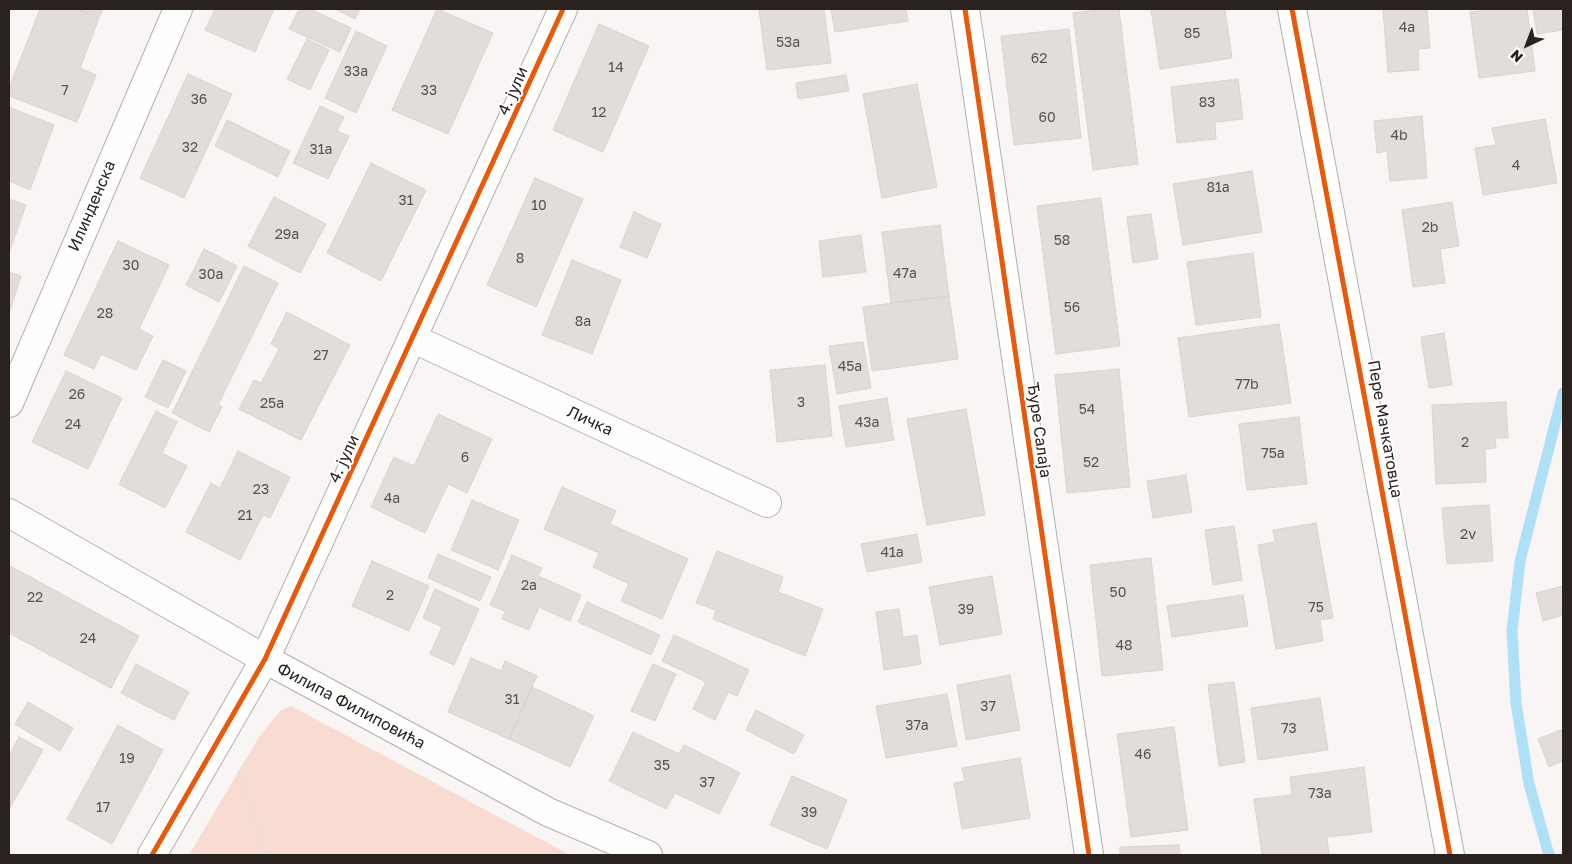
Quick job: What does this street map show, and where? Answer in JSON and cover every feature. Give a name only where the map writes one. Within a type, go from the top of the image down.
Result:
[{"type":"street","name":"Илинденска","points":[[9,403],[178,9]]},
{"type":"street","name":"4. јули","points":[[152,855],[265,659],[414,339],[564,9]]},
{"type":"street","name":"Ђуре Салаја","points":[[965,9],[1089,855]]},
{"type":"street","name":"Пере Мачкатовца","points":[[1292,9],[1450,855]]},
{"type":"street","name":"Личка","points":[[414,339],[767,503]]},
{"type":"street","name":"Филипа Филиповића","points":[[9,513],[265,659],[548,812],[648,855]]},
{"type":"path","points":[[239,771],[266,855]]},
{"type":"shaded area","points":[[291,706],[570,855],[189,855],[259,737],[281,710]]},
{"type":"building","points":[[40,9],[77,9],[99,18],[80,68],[96,75],[77,122],[9,96],[9,88]]},
{"type":"building","points":[[77,9],[103,9],[99,18]]},
{"type":"building","points":[[215,9],[274,9],[255,52],[205,30]]},
{"type":"building","points":[[299,9],[310,9],[351,28],[340,52],[289,29]]},
{"type":"building","points":[[335,9],[360,9],[355,19]]},
{"type":"building","points":[[437,9],[493,33],[448,134],[392,110]]},
{"type":"building","points":[[759,9],[824,9],[831,63],[767,70]]},
{"type":"building","points":[[831,9],[906,9],[908,21],[835,32]]},
{"type":"building","points":[[1119,9],[1138,164],[1093,170],[1073,13]]},
{"type":"building","points":[[1151,9],[1225,9],[1232,58],[1160,69]]},
{"type":"building","points":[[1383,9],[1427,9],[1430,48],[1418,49],[1419,70],[1388,72]]},
{"type":"building","points":[[1527,9],[1535,71],[1479,78],[1470,12]]},
{"type":"building","points":[[1533,9],[1563,9],[1563,30],[1537,34]]},
{"type":"building","points":[[599,24],[649,46],[603,152],[553,130]]},
{"type":"building","points":[[1069,29],[1081,138],[1014,145],[1001,36]]},
{"type":"building","points":[[356,31],[387,46],[356,113],[325,98]]},
{"type":"building","points":[[307,39],[329,50],[310,90],[287,79]]},
{"type":"building","points":[[188,74],[232,94],[184,198],[140,178]]},
{"type":"building","points":[[846,75],[849,91],[798,99],[796,83]]},
{"type":"building","points":[[1238,79],[1243,119],[1215,122],[1216,139],[1177,143],[1171,87]]},
{"type":"building","points":[[917,84],[937,187],[882,198],[863,94]]},
{"type":"building","points":[[320,106],[344,117],[337,131],[349,136],[328,179],[293,163]]},
{"type":"building","points":[[9,107],[54,125],[30,190],[9,181]]},
{"type":"building","points":[[1422,116],[1427,178],[1390,181],[1387,151],[1377,153],[1374,121]]},
{"type":"building","points":[[1545,119],[1557,183],[1483,195],[1475,148],[1496,145],[1492,128]]},
{"type":"building","points":[[227,120],[290,151],[278,177],[215,146]]},
{"type":"building","points":[[371,163],[426,190],[381,281],[327,253]]},
{"type":"building","points":[[1252,171],[1262,232],[1183,245],[1173,184]]},
{"type":"building","points":[[535,178],[583,199],[536,307],[487,285]]},
{"type":"building","points":[[274,197],[326,224],[300,273],[248,246]]},
{"type":"building","points":[[1101,198],[1120,346],[1056,354],[1037,206]]},
{"type":"building","points":[[9,199],[26,205],[9,253]]},
{"type":"building","points":[[1452,202],[1459,246],[1440,249],[1445,283],[1413,287],[1402,210]]},
{"type":"building","points":[[634,212],[661,224],[647,258],[620,247]]},
{"type":"building","points":[[1151,214],[1158,259],[1133,263],[1127,217]]},
{"type":"building","points":[[940,225],[949,296],[891,303],[882,232]]},
{"type":"building","points":[[861,235],[866,272],[823,277],[819,241]]},
{"type":"building","points":[[118,241],[169,265],[139,329],[153,336],[136,370],[101,354],[94,369],[64,355]]},
{"type":"building","points":[[204,249],[237,266],[219,302],[186,285]]},
{"type":"building","points":[[1253,253],[1261,317],[1196,325],[1187,262]]},
{"type":"building","points":[[572,260],[621,280],[592,354],[542,335]]},
{"type":"building","points":[[244,266],[278,283],[218,405],[222,407],[209,432],[172,413]]},
{"type":"building","points":[[9,272],[21,276],[10,311],[9,310]]},
{"type":"building","points":[[949,296],[958,359],[872,371],[863,307]]},
{"type":"building","points":[[287,312],[350,345],[301,440],[239,409],[254,380],[261,383],[279,349],[271,344]]},
{"type":"building","points":[[1279,324],[1291,403],[1189,417],[1178,338]]},
{"type":"building","points":[[1444,333],[1452,385],[1429,388],[1421,337]]},
{"type":"building","points":[[863,342],[871,388],[837,394],[829,346]]},
{"type":"building","points":[[163,360],[186,371],[168,408],[145,397]]},
{"type":"building","points":[[825,365],[832,436],[777,442],[770,370]]},
{"type":"building","points":[[1119,369],[1130,487],[1067,493],[1055,375]]},
{"type":"building","points":[[66,371],[122,398],[88,469],[32,442]]},
{"type":"building","points":[[887,398],[894,440],[846,447],[839,406]]},
{"type":"building","points":[[1506,402],[1508,438],[1495,438],[1496,448],[1485,449],[1486,482],[1436,484],[1432,405]]},
{"type":"building","points":[[966,409],[985,515],[927,525],[907,419]]},
{"type":"building","points":[[156,411],[177,422],[162,453],[187,466],[165,508],[119,484]]},
{"type":"building","points":[[438,414],[492,439],[467,493],[448,484],[425,533],[371,507],[394,457],[414,466]]},
{"type":"building","points":[[1299,417],[1307,484],[1247,490],[1239,424]]},
{"type":"building","points":[[238,451],[290,477],[270,518],[263,515],[240,560],[186,532],[211,483],[220,488]]},
{"type":"building","points":[[1186,475],[1192,512],[1153,518],[1147,481]]},
{"type":"building","points":[[562,487],[616,511],[610,524],[688,559],[662,619],[621,601],[629,584],[593,567],[599,553],[544,529]]},
{"type":"building","points":[[472,500],[519,520],[498,570],[451,550]]},
{"type":"building","points":[[1489,505],[1493,561],[1447,564],[1442,508]]},
{"type":"building","points":[[1316,523],[1333,618],[1320,620],[1323,641],[1276,649],[1258,545],[1275,542],[1273,530]]},
{"type":"building","points":[[1234,526],[1242,580],[1213,585],[1205,530]]},
{"type":"building","points":[[917,534],[922,562],[867,572],[861,544]]},
{"type":"building","points":[[717,551],[783,577],[778,592],[823,609],[805,656],[713,619],[716,610],[696,603]]},
{"type":"building","points":[[438,554],[491,577],[480,601],[428,578]]},
{"type":"building","points":[[512,555],[542,568],[538,576],[581,595],[570,621],[539,607],[529,630],[502,619],[505,611],[490,605]]},
{"type":"building","points":[[1151,558],[1163,670],[1102,676],[1090,565]]},
{"type":"building","points":[[372,561],[429,586],[409,631],[352,606]]},
{"type":"building","points":[[10,566],[139,636],[111,688],[9,633]]},
{"type":"building","points":[[992,576],[1002,634],[940,645],[929,587]]},
{"type":"building","points":[[1563,586],[1563,615],[1543,621],[1536,593]]},
{"type":"building","points":[[435,589],[479,609],[454,665],[430,654],[442,627],[423,618]]},
{"type":"building","points":[[1243,595],[1248,626],[1172,637],[1167,606]]},
{"type":"building","points":[[587,602],[660,635],[651,655],[578,622]]},
{"type":"building","points":[[899,609],[903,637],[917,635],[921,664],[884,670],[876,612]]},
{"type":"building","points":[[674,635],[749,670],[737,696],[728,692],[715,720],[693,709],[706,682],[662,661]]},
{"type":"building","points":[[471,658],[501,671],[505,661],[537,676],[509,739],[448,712]]},
{"type":"building","points":[[136,664],[189,692],[174,720],[121,693]]},
{"type":"building","points":[[653,664],[676,674],[655,721],[631,711]]},
{"type":"building","points":[[1010,675],[1020,730],[966,740],[957,685]]},
{"type":"building","points":[[1234,682],[1245,762],[1219,766],[1208,685]]},
{"type":"building","points":[[532,687],[594,716],[570,767],[509,739]]},
{"type":"building","points":[[947,694],[957,746],[886,758],[876,706]]},
{"type":"building","points":[[1320,698],[1328,750],[1258,760],[1251,708]]},
{"type":"building","points":[[28,702],[73,728],[60,751],[15,724]]},
{"type":"building","points":[[756,710],[804,735],[794,754],[746,730]]},
{"type":"building","points":[[118,725],[163,750],[112,844],[67,819]]},
{"type":"building","points":[[1174,727],[1188,830],[1131,837],[1117,734]]},
{"type":"building","points":[[1563,729],[1563,761],[1549,767],[1538,739]]},
{"type":"building","points":[[633,732],[679,754],[684,745],[740,773],[719,814],[675,793],[666,809],[609,781]]},
{"type":"building","points":[[19,737],[43,750],[10,808],[9,756]]},
{"type":"building","points":[[1020,758],[1030,818],[962,829],[954,783],[965,781],[962,768]]},
{"type":"building","points":[[1364,767],[1372,832],[1327,837],[1329,855],[1262,855],[1254,799],[1292,795],[1290,777]]},
{"type":"building","points":[[792,776],[847,800],[827,849],[770,825]]},
{"type":"building","points":[[1179,845],[1180,855],[1120,855],[1120,847]]},
{"type":"waterway","points":[[1549,855],[1529,784],[1516,703],[1512,631],[1520,561],[1563,393]]},
{"type":"cycle path","points":[[152,855],[265,659],[563,9]]},
{"type":"cycle path","points":[[965,9],[1089,855]]},
{"type":"cycle path","points":[[1292,9],[1450,855]]}]
